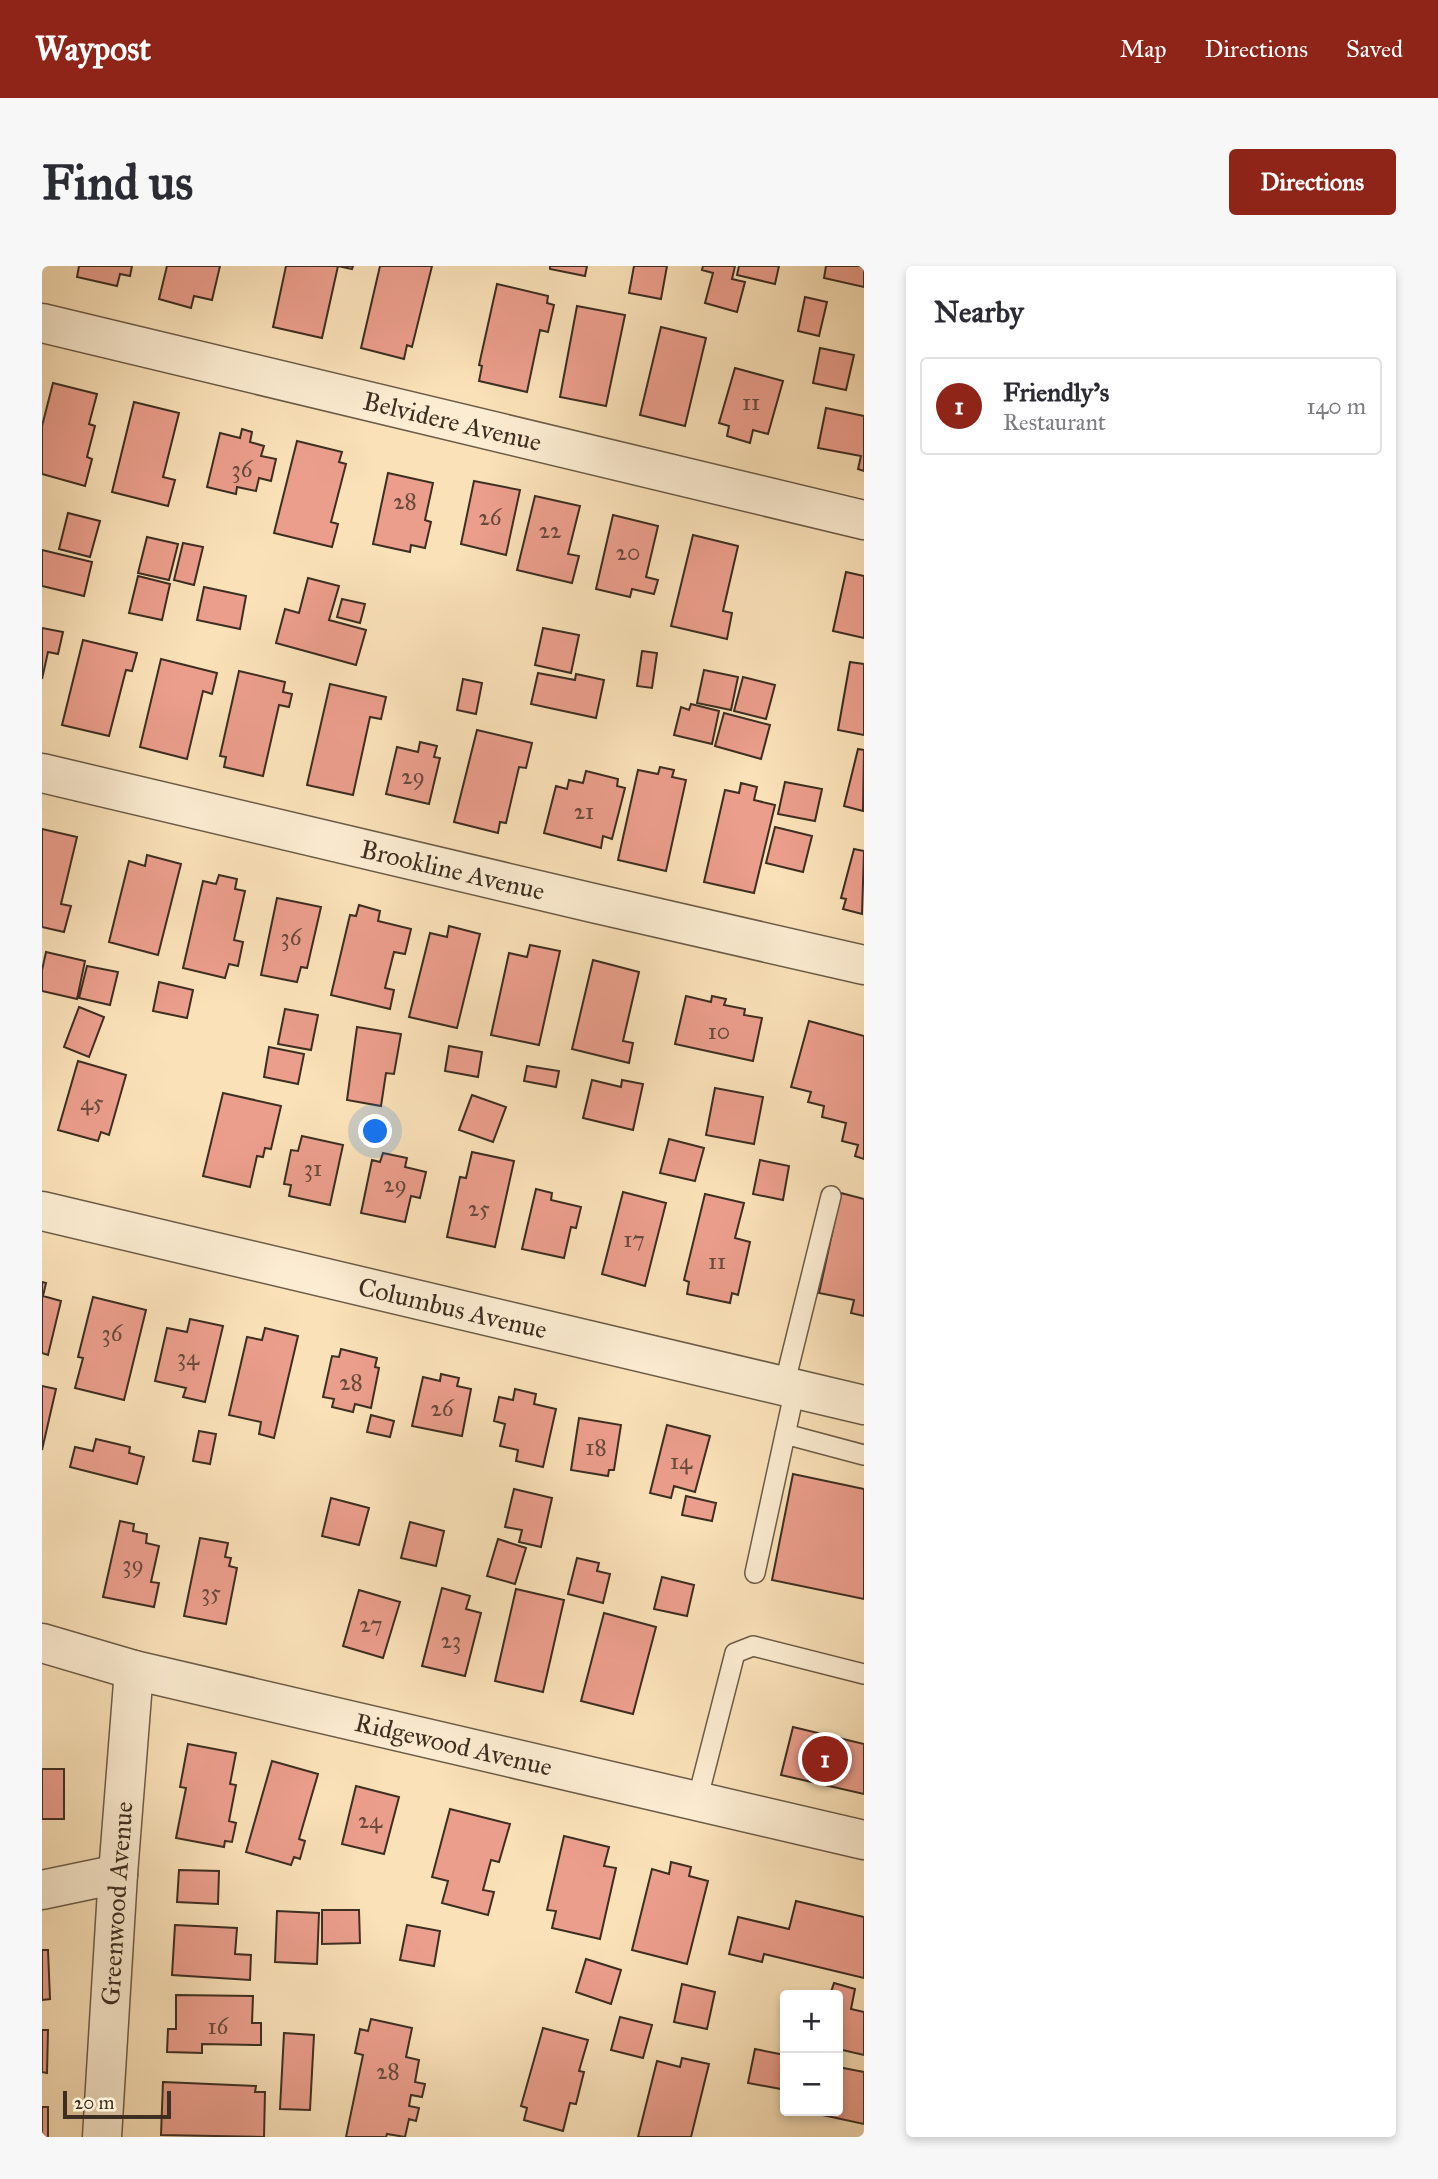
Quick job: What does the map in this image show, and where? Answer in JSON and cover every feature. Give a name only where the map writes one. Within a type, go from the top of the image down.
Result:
[{"type":"street","name":"Belvidere Avenue","points":[[42,323],[864,520]]},
{"type":"street","name":"Brookline Avenue","points":[[42,773],[864,965]]},
{"type":"street","name":"Columbus Avenue","points":[[42,1211],[864,1405]]},
{"type":"street","name":"Ridgewood Avenue","points":[[42,1643],[134,1670],[864,1840]]},
{"type":"street","name":"Greenwood Avenue","points":[[102,2137],[134,1670]]},
{"type":"street","points":[[42,1890],[118,1874]]},
{"type":"lane","points":[[755,1573],[785,1434],[789,1388],[831,1196]]},
{"type":"lane","points":[[785,1434],[864,1455]]},
{"type":"lane","points":[[697,1801],[735,1653],[753,1646],[864,1674]]},
{"type":"building","points":[[79,266],[132,266],[130,276],[120,274],[117,286],[77,277]]},
{"type":"building","points":[[167,266],[220,266],[212,300],[194,296],[191,308],[159,299]]},
{"type":"building","points":[[286,266],[338,266],[322,338],[273,327]]},
{"type":"building","points":[[380,266],[432,266],[412,347],[407,345],[404,359],[361,348]]},
{"type":"building","points":[[550,266],[587,266],[585,276],[550,269]]},
{"type":"building","points":[[634,266],[667,266],[661,299],[629,293]]},
{"type":"building","points":[[703,266],[735,266],[732,279],[745,282],[737,312],[705,303],[713,273],[702,270]]},
{"type":"building","points":[[739,266],[779,266],[775,284],[737,275]]},
{"type":"building","points":[[826,266],[864,266],[864,287],[824,278]]},
{"type":"building","points":[[497,284],[548,296],[547,303],[554,305],[548,332],[540,330],[527,392],[479,381],[482,366],[479,365]]},
{"type":"building","points":[[805,297],[827,302],[819,336],[798,331]]},
{"type":"building","points":[[577,306],[625,315],[606,406],[560,397]]},
{"type":"building","points":[[661,327],[706,338],[685,426],[640,415]]},
{"type":"building","points":[[820,348],[854,355],[846,390],[813,383]]},
{"type":"building","points":[[735,368],[783,381],[768,434],[753,430],[750,443],[727,436],[729,426],[719,423]]},
{"type":"building","points":[[53,383],[97,394],[89,424],[95,426],[87,457],[92,459],[85,486],[42,474],[42,426]]},
{"type":"building","points":[[134,402],[179,413],[163,477],[175,480],[168,506],[112,492]]},
{"type":"building","points":[[826,408],[864,416],[864,471],[858,469],[861,456],[818,448]]},
{"type":"building","points":[[242,429],[252,432],[250,442],[264,446],[261,456],[276,459],[271,481],[259,478],[256,491],[237,487],[236,494],[207,487],[220,433],[240,438]]},
{"type":"building","points":[[297,441],[342,452],[339,462],[346,464],[331,522],[338,524],[332,547],[274,533]]},
{"type":"building","points":[[388,473],[433,483],[425,520],[431,522],[425,548],[411,545],[410,552],[373,544]]},
{"type":"building","points":[[474,481],[520,490],[506,555],[461,544]]},
{"type":"building","points":[[535,496],[580,506],[568,554],[579,556],[572,583],[517,570]]},
{"type":"building","points":[[68,513],[100,521],[90,557],[59,549]]},
{"type":"building","points":[[613,515],[658,526],[646,577],[658,580],[654,594],[632,589],[630,597],[596,589]]},
{"type":"building","points":[[693,535],[738,546],[723,611],[732,613],[727,639],[671,626]]},
{"type":"building","points":[[147,537],[178,544],[169,580],[138,573]]},
{"type":"building","points":[[183,543],[203,547],[194,585],[174,580]]},
{"type":"building","points":[[42,550],[92,562],[84,596],[42,586]]},
{"type":"building","points":[[846,572],[864,576],[864,638],[833,631]]},
{"type":"building","points":[[138,576],[170,584],[162,620],[129,613]]},
{"type":"building","points":[[308,578],[339,586],[329,620],[366,630],[356,665],[276,643],[285,609],[299,613]]},
{"type":"building","points":[[204,587],[246,596],[240,629],[197,620]]},
{"type":"building","points":[[342,599],[365,604],[360,623],[337,617]]},
{"type":"building","points":[[42,628],[63,632],[58,654],[48,652],[42,679]]},
{"type":"building","points":[[543,628],[579,635],[571,673],[535,665]]},
{"type":"building","points":[[83,640],[137,653],[132,671],[126,670],[109,736],[62,725]]},
{"type":"building","points":[[642,651],[657,653],[652,688],[637,686]]},
{"type":"building","points":[[161,659],[217,673],[212,694],[203,691],[187,759],[140,747]]},
{"type":"building","points":[[850,662],[864,664],[864,735],[838,730]]},
{"type":"building","points":[[704,670],[738,677],[731,710],[697,703]]},
{"type":"building","points":[[239,671],[285,682],[283,692],[292,694],[289,707],[279,705],[263,776],[224,767],[226,757],[220,756]]},
{"type":"building","points":[[538,673],[575,680],[576,674],[604,680],[596,718],[531,704]]},
{"type":"building","points":[[743,677],[775,685],[766,719],[734,711]]},
{"type":"building","points":[[463,679],[482,683],[476,714],[457,710]]},
{"type":"building","points":[[330,684],[386,697],[381,719],[370,717],[353,795],[307,785]]},
{"type":"building","points":[[691,704],[719,711],[712,744],[674,735],[681,707],[689,710]]},
{"type":"building","points":[[724,713],[770,725],[761,759],[715,746]]},
{"type":"building","points":[[477,730],[532,743],[526,768],[519,767],[506,823],[500,822],[498,833],[454,822]]},
{"type":"building","points":[[420,742],[437,746],[434,757],[440,758],[429,804],[386,794],[397,747],[418,752]]},
{"type":"building","points":[[858,749],[864,750],[863,811],[844,806]]},
{"type":"building","points":[[660,767],[674,770],[672,777],[686,780],[666,871],[618,860],[638,770],[658,774]]},
{"type":"building","points":[[586,771],[618,779],[617,786],[625,788],[612,839],[603,836],[601,848],[544,833],[556,786],[567,789],[569,780],[583,783]]},
{"type":"building","points":[[785,782],[822,789],[815,821],[778,814]]},
{"type":"building","points":[[741,783],[757,787],[754,800],[775,805],[754,893],[704,882],[725,790],[739,793]]},
{"type":"building","points":[[775,827],[812,836],[803,872],[766,863]]},
{"type":"building","points":[[42,829],[77,837],[61,904],[71,906],[64,932],[42,927]]},
{"type":"building","points":[[854,849],[864,851],[862,914],[843,909],[846,899],[841,898]]},
{"type":"building","points":[[147,855],[181,864],[158,955],[109,942],[129,861],[145,866]]},
{"type":"building","points":[[219,875],[237,879],[235,889],[245,891],[234,940],[243,942],[238,966],[229,964],[225,978],[183,968],[203,881],[216,884]]},
{"type":"building","points":[[277,898],[321,907],[307,968],[301,967],[297,982],[261,975]]},
{"type":"building","points":[[359,905],[380,911],[378,921],[411,929],[405,954],[394,952],[385,988],[394,990],[390,1009],[331,995],[350,915],[356,916]]},
{"type":"building","points":[[449,926],[480,934],[457,1028],[409,1017],[430,933],[447,937]]},
{"type":"building","points":[[530,945],[560,951],[539,1045],[491,1035],[509,953],[527,957]]},
{"type":"building","points":[[46,952],[85,961],[77,999],[42,991],[42,970]]},
{"type":"building","points":[[593,960],[639,972],[623,1041],[633,1043],[629,1063],[572,1049]]},
{"type":"building","points":[[87,966],[118,972],[110,1005],[79,998]]},
{"type":"building","points":[[159,982],[193,990],[187,1018],[153,1011]]},
{"type":"building","points":[[686,996],[711,1002],[712,996],[726,999],[724,1005],[745,1009],[744,1015],[762,1018],[753,1061],[675,1044]]},
{"type":"building","points":[[79,1007],[104,1017],[89,1057],[64,1047]]},
{"type":"building","points":[[285,1009],[318,1015],[311,1050],[278,1044]]},
{"type":"building","points":[[809,1021],[864,1036],[864,1159],[855,1156],[858,1145],[842,1141],[846,1123],[822,1117],[824,1106],[808,1102],[811,1092],[791,1087]]},
{"type":"building","points":[[357,1027],[401,1034],[394,1074],[386,1073],[381,1106],[347,1100]]},
{"type":"building","points":[[449,1046],[482,1052],[478,1077],[445,1071]]},
{"type":"building","points":[[269,1047],[304,1054],[298,1084],[264,1077]]},
{"type":"building","points":[[78,1061],[126,1075],[109,1135],[101,1132],[98,1141],[58,1130]]},
{"type":"building","points":[[527,1066],[559,1071],[556,1087],[524,1081]]},
{"type":"building","points":[[592,1080],[621,1087],[622,1080],[643,1084],[633,1130],[583,1118]]},
{"type":"building","points":[[715,1088],[763,1097],[754,1144],[706,1135]]},
{"type":"building","points":[[223,1093],[281,1106],[271,1149],[265,1148],[263,1157],[257,1156],[250,1187],[203,1176]]},
{"type":"building","points":[[472,1095],[506,1107],[493,1142],[459,1130]]},
{"type":"building","points":[[302,1136],[343,1145],[330,1205],[289,1196],[291,1185],[284,1184],[291,1150],[298,1151]]},
{"type":"building","points":[[669,1139],[704,1148],[695,1181],[660,1173]]},
{"type":"building","points":[[472,1152],[514,1161],[495,1247],[447,1237],[460,1177],[466,1178]]},
{"type":"building","points":[[383,1153],[407,1158],[405,1167],[426,1172],[420,1198],[411,1196],[405,1222],[361,1213],[372,1160],[380,1162]]},
{"type":"building","points":[[760,1160],[789,1166],[783,1200],[753,1194]]},
{"type":"building","points":[[536,1189],[552,1193],[551,1200],[581,1207],[576,1228],[571,1227],[564,1258],[522,1249]]},
{"type":"building","points":[[623,1192],[666,1203],[645,1286],[602,1274]]},
{"type":"building","points":[[841,1193],[864,1199],[864,1316],[851,1313],[854,1300],[819,1293]]},
{"type":"building","points":[[705,1194],[744,1203],[735,1238],[750,1242],[738,1295],[732,1293],[730,1303],[687,1294],[689,1282],[684,1280]]},
{"type":"building","points":[[42,1282],[46,1283],[43,1296],[61,1301],[48,1355],[42,1353]]},
{"type":"building","points":[[93,1297],[146,1310],[124,1400],[75,1388],[83,1358],[78,1357]]},
{"type":"building","points":[[190,1319],[223,1326],[205,1402],[183,1397],[186,1388],[155,1381],[167,1328],[187,1332]]},
{"type":"building","points":[[265,1328],[298,1336],[274,1438],[259,1434],[261,1422],[229,1415],[247,1337],[262,1340]]},
{"type":"building","points":[[341,1349],[377,1358],[375,1367],[379,1368],[371,1408],[355,1404],[353,1412],[332,1407],[334,1399],[323,1397],[332,1356],[339,1357]]},
{"type":"building","points":[[441,1374],[459,1378],[457,1386],[471,1389],[462,1436],[412,1426],[423,1377],[440,1381]]},
{"type":"building","points":[[42,1386],[56,1389],[42,1450]]},
{"type":"building","points":[[515,1389],[536,1394],[534,1404],[556,1409],[543,1467],[516,1461],[518,1450],[500,1446],[505,1424],[494,1421],[499,1397],[513,1400]]},
{"type":"building","points":[[371,1415],[394,1421],[390,1437],[367,1432]]},
{"type":"building","points":[[579,1418],[621,1425],[614,1470],[609,1470],[608,1476],[571,1470]]},
{"type":"building","points":[[667,1425],[710,1436],[695,1492],[674,1486],[671,1498],[650,1493]]},
{"type":"building","points":[[199,1431],[216,1434],[210,1464],[193,1461]]},
{"type":"building","points":[[96,1439],[130,1447],[129,1453],[144,1457],[137,1484],[70,1467],[75,1447],[93,1451]]},
{"type":"building","points":[[793,1474],[864,1489],[864,1599],[772,1580]]},
{"type":"building","points":[[514,1489],[552,1498],[541,1547],[519,1542],[522,1530],[505,1527]]},
{"type":"building","points":[[686,1496],[716,1503],[712,1521],[682,1515]]},
{"type":"building","points":[[331,1498],[369,1508],[359,1545],[322,1536]]},
{"type":"building","points":[[120,1521],[134,1524],[133,1531],[147,1534],[146,1543],[159,1546],[151,1582],[159,1583],[154,1607],[103,1597]]},
{"type":"building","points":[[410,1522],[444,1531],[436,1566],[401,1558]]},
{"type":"building","points":[[200,1538],[228,1543],[225,1557],[231,1558],[229,1566],[237,1568],[226,1624],[184,1616]]},
{"type":"building","points":[[498,1539],[526,1548],[515,1584],[487,1576]]},
{"type":"building","points":[[577,1558],[599,1563],[597,1571],[610,1574],[603,1603],[568,1594]]},
{"type":"building","points":[[662,1577],[694,1585],[687,1616],[654,1609]]},
{"type":"building","points":[[442,1588],[470,1596],[466,1609],[481,1613],[465,1676],[422,1666]]},
{"type":"building","points":[[516,1589],[564,1600],[543,1692],[495,1681]]},
{"type":"building","points":[[359,1590],[400,1602],[383,1658],[343,1646]]},
{"type":"building","points":[[604,1613],[656,1627],[633,1714],[581,1701]]},
{"type":"building","points":[[793,1727],[864,1744],[864,1794],[781,1775]]},
{"type":"building","points":[[188,1744],[236,1753],[230,1784],[236,1785],[229,1821],[236,1823],[232,1842],[225,1841],[224,1847],[176,1838],[186,1788],[180,1787]]},
{"type":"building","points":[[272,1761],[318,1774],[299,1839],[305,1841],[300,1859],[294,1857],[291,1865],[246,1852]]},
{"type":"building","points":[[42,1769],[64,1769],[64,1819],[42,1819]]},
{"type":"building","points":[[356,1786],[399,1797],[384,1854],[342,1844]]},
{"type":"building","points":[[450,1809],[510,1824],[499,1862],[491,1860],[483,1890],[494,1892],[488,1915],[442,1903],[448,1881],[432,1877]]},
{"type":"building","points":[[564,1836],[609,1847],[604,1866],[616,1868],[600,1939],[552,1928],[556,1911],[547,1910]]},
{"type":"building","points":[[671,1862],[691,1867],[689,1876],[708,1881],[687,1964],[632,1950],[652,1869],[669,1874]]},
{"type":"building","points":[[179,1870],[219,1871],[218,1904],[177,1902]]},
{"type":"building","points":[[796,1901],[864,1917],[864,1978],[764,1954],[762,1962],[729,1954],[738,1917],[789,1929]]},
{"type":"building","points":[[322,1910],[359,1910],[360,1943],[322,1944]]},
{"type":"building","points":[[277,1911],[319,1913],[317,1964],[275,1962]]},
{"type":"building","points":[[175,1925],[237,1928],[235,1954],[251,1955],[250,1980],[172,1975]]},
{"type":"building","points":[[407,1925],[440,1931],[434,1966],[400,1960]]},
{"type":"building","points":[[42,1950],[48,1950],[50,1999],[42,2000]]},
{"type":"building","points":[[586,1959],[621,1970],[611,2004],[576,1992]]},
{"type":"building","points":[[834,1983],[855,1989],[851,2009],[864,2012],[864,2055],[843,2050],[843,1990],[832,1990]]},
{"type":"building","points":[[682,1984],[715,1992],[707,2029],[674,2022]]},
{"type":"building","points":[[176,1995],[253,1996],[252,2023],[261,2023],[261,2045],[202,2044],[202,2053],[167,2052],[168,2029],[176,2029]]},
{"type":"building","points":[[620,2017],[652,2025],[643,2058],[611,2050]]},
{"type":"building","points":[[371,2019],[412,2028],[406,2057],[419,2060],[415,2082],[425,2084],[422,2097],[411,2095],[409,2106],[419,2108],[416,2121],[409,2119],[405,2137],[387,2134],[386,2137],[346,2137],[363,2055],[355,2053],[360,2029],[368,2031]]},
{"type":"building","points":[[543,2028],[588,2040],[579,2071],[584,2072],[576,2104],[570,2103],[563,2131],[524,2120],[527,2108],[521,2106]]},
{"type":"building","points":[[42,2030],[48,2030],[47,2073],[42,2072]]},
{"type":"building","points":[[284,2033],[314,2035],[310,2110],[280,2109]]},
{"type":"building","points":[[755,2049],[780,2054],[780,2089],[748,2083]]},
{"type":"building","points":[[682,2058],[709,2064],[691,2137],[638,2137],[657,2061],[680,2067]]},
{"type":"building","points":[[843,2068],[864,2072],[864,2124],[827,2116],[843,2116]]},
{"type":"building","points":[[163,2082],[256,2086],[255,2092],[265,2092],[264,2137],[161,2135]]},
{"type":"building","points":[[42,2107],[48,2107],[48,2137],[42,2137]]},
{"type":"place","name":"Friendly's","points":[[825,1759]]}]
